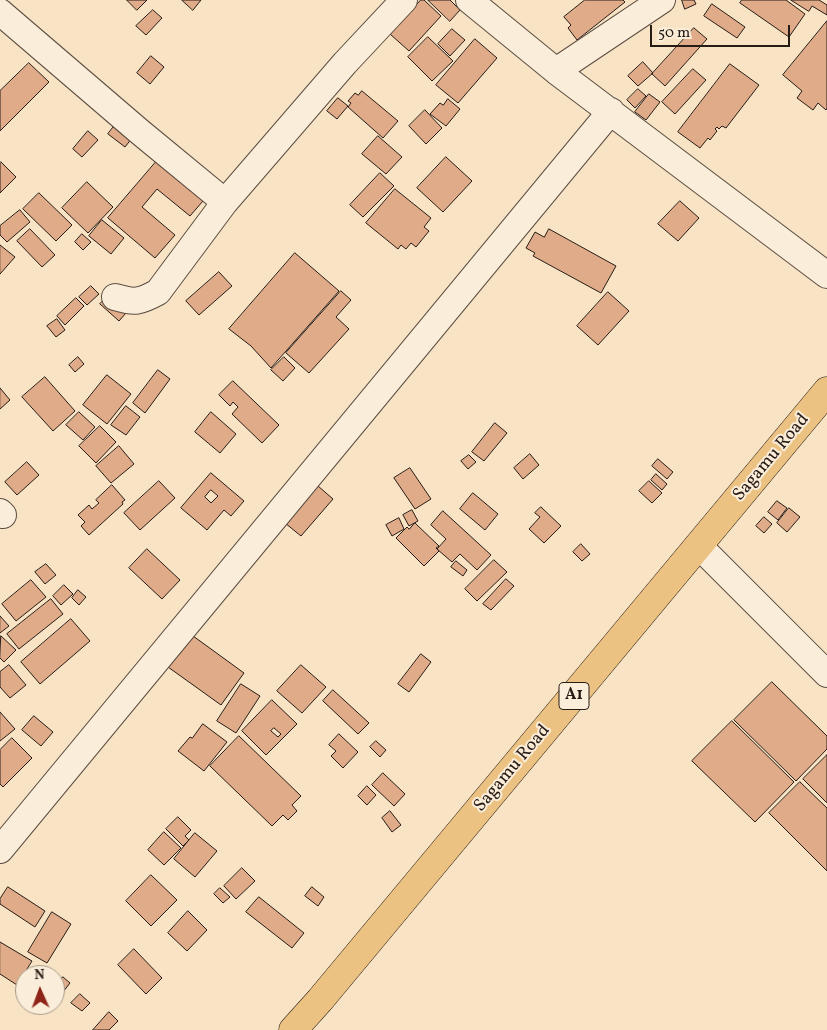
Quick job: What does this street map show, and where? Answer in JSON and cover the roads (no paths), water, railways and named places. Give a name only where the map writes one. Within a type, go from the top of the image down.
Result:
[{"type":"highway","name":"Sagamu Road","points":[[293,1030],[827,391]]},
{"type":"street","points":[[115,297],[129,301],[142,301],[158,292],[225,202],[345,63],[404,0]]},
{"type":"street","points":[[469,0],[556,71],[827,275]]},
{"type":"street","points":[[556,71],[662,0]]},
{"type":"street","points":[[0,12],[225,202]]},
{"type":"street","points":[[2,842],[611,111]]},
{"type":"street","points":[[699,546],[827,674]]}]
